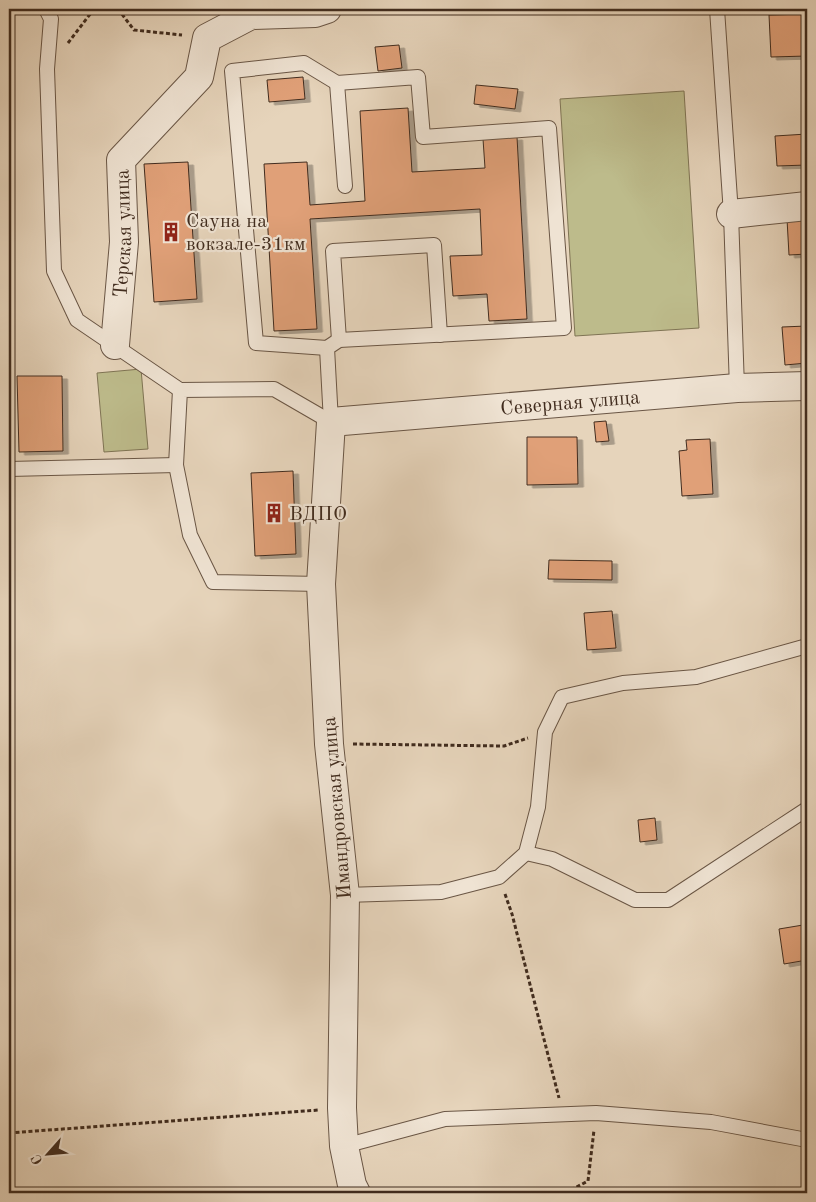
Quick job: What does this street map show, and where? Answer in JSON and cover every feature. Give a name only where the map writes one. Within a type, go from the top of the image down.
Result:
[{"type":"street","points":[[207,38],[251,15],[315,13],[327,9]]},
{"type":"street","name":"Терская улица","points":[[114,345],[124,242],[121,160],[199,77],[207,38]]},
{"type":"street","points":[[731,214],[807,206]]},
{"type":"street","name":"Северная улица","points":[[331,422],[737,388],[807,386]]},
{"type":"street","name":"Имандровская улица","points":[[331,422],[321,584],[329,744],[345,895],[342,1108],[344,1146],[352,1185],[356,1193]]},
{"type":"lane","points":[[46,9],[51,19],[47,69],[54,272],[78,320],[180,390],[274,389],[331,422],[333,251],[434,245],[440,335]]},
{"type":"lane","points":[[717,9],[731,214],[737,388]]},
{"type":"lane","points":[[304,64],[337,83],[418,77],[422,137],[549,128],[564,328],[440,335],[333,344],[256,343],[232,71],[304,64]]},
{"type":"lane","points":[[337,83],[345,186]]},
{"type":"lane","points":[[180,390],[176,465],[190,535],[213,582],[321,584]]},
{"type":"lane","points":[[9,469],[176,465]]},
{"type":"lane","points":[[345,895],[442,892],[499,877],[526,853],[538,807],[545,732],[562,698],[623,683],[696,676],[807,646]]},
{"type":"lane","points":[[526,853],[552,859],[634,900],[668,900],[807,809]]},
{"type":"lane","points":[[344,1146],[445,1119],[596,1113],[711,1122],[807,1140]]},
{"type":"path","points":[[47,69],[94,9]]},
{"type":"path","points":[[118,9],[134,30],[207,38]]},
{"type":"path","points":[[329,744],[504,746],[545,732]]},
{"type":"path","points":[[499,877],[512,914],[563,1114]]},
{"type":"path","points":[[9,1133],[342,1108]]},
{"type":"path","points":[[565,1193],[588,1181],[596,1113]]},
{"type":"shaded area","points":[[684,91],[699,328],[575,336],[560,99]]},
{"type":"shaded area","points":[[141,369],[148,449],[104,452],[97,373]]},
{"type":"building","points":[[807,14],[807,56],[771,57],[769,15]]},
{"type":"building","points":[[399,45],[402,68],[378,71],[375,47]]},
{"type":"building","points":[[303,77],[305,99],[269,102],[267,80]]},
{"type":"building","points":[[476,85],[518,89],[515,109],[474,104]]},
{"type":"building","points":[[408,108],[412,172],[485,168],[483,139],[517,137],[527,319],[489,321],[487,294],[453,296],[450,256],[482,255],[480,209],[310,219],[317,329],[274,331],[264,164],[307,162],[310,205],[365,201],[360,111]]},
{"type":"building","points":[[807,134],[807,165],[777,166],[775,136]]},
{"type":"building","name":"Сауна на вокзале-31км","points":[[188,162],[197,299],[154,302],[144,164]]},
{"type":"building","points":[[807,218],[807,254],[789,255],[787,219]]},
{"type":"building","points":[[807,326],[807,363],[785,365],[782,327]]},
{"type":"building","points":[[17,376],[62,376],[63,451],[19,452]]},
{"type":"building","points":[[606,421],[609,441],[596,442],[594,422]]},
{"type":"building","points":[[527,437],[577,437],[578,484],[527,485]]},
{"type":"building","points":[[710,439],[713,494],[682,496],[679,451],[687,450],[686,440]]},
{"type":"building","name":"ВДПО","points":[[293,471],[296,554],[255,556],[251,473]]},
{"type":"building","points":[[549,560],[612,561],[612,580],[548,579]]},
{"type":"building","points":[[612,611],[616,648],[587,650],[584,613]]},
{"type":"building","points":[[655,818],[657,840],[640,842],[638,820]]},
{"type":"building","points":[[807,920],[807,960],[784,964],[779,929],[803,925],[803,921]]},
{"type":"place","name":"Сауна на вокзале-31км","points":[[171,232]]},
{"type":"place","name":"ВДПО","points":[[274,513]]}]
